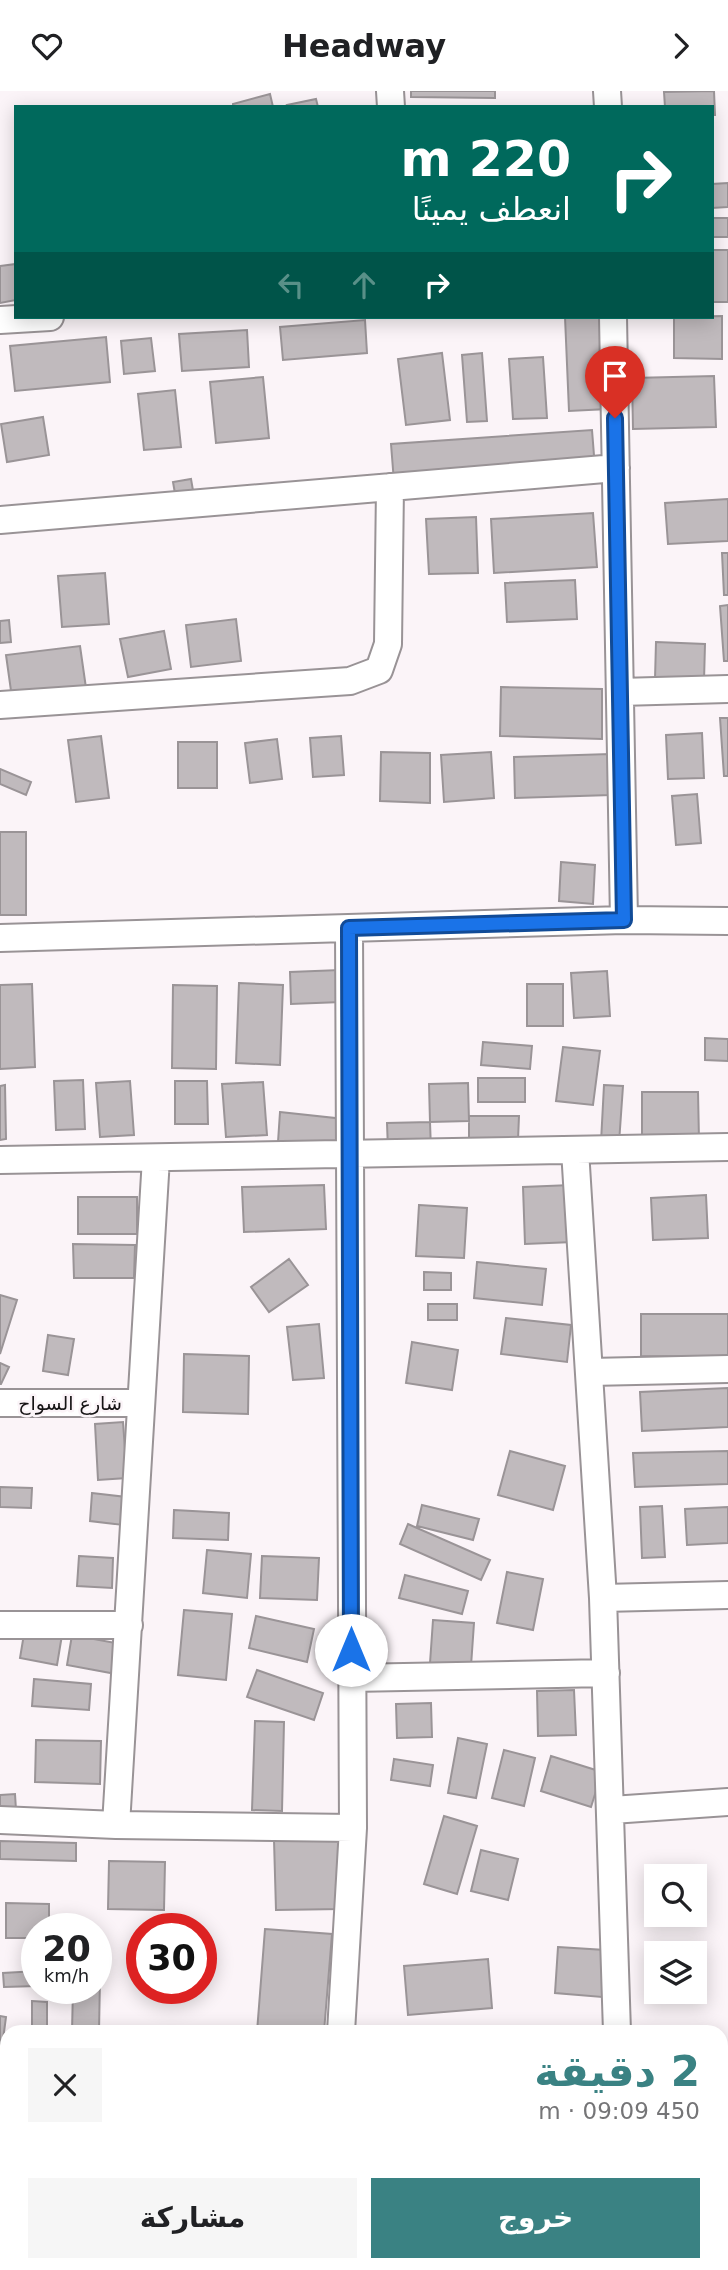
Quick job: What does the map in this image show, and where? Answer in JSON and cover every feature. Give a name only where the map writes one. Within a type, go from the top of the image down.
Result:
[{"type":"street","points":[[613,319],[624,920]]},
{"type":"street","points":[[0,520],[616,468]]},
{"type":"street","points":[[0,705],[350,681],[379,670],[388,644],[390,487]]},
{"type":"street","points":[[620,692],[728,688]]},
{"type":"street","points":[[0,937],[624,920],[728,921]]},
{"type":"street","points":[[341,2025],[353,1828],[349,928]]},
{"type":"street","points":[[0,1160],[728,1147]]},
{"type":"street","points":[[575,1150],[603,1598],[612,1810],[617,2025]]},
{"type":"street","points":[[116,1825],[156,1158]]},
{"type":"street","points":[[590,1372],[728,1369]]},
{"type":"street","name":"شارع السواح","points":[[0,1403],[141,1403]]},
{"type":"street","points":[[603,1598],[728,1595]]},
{"type":"street","points":[[0,1626],[129,1625]]},
{"type":"street","points":[[351,1678],[606,1673]]},
{"type":"street","points":[[612,1810],[728,1802]]},
{"type":"street","points":[[0,1820],[116,1825],[353,1828]]},
{"type":"building","points":[[411,91],[495,91],[495,98],[411,97]]},
{"type":"building","points":[[714,91],[715,115],[714,105],[665,105],[664,92]]},
{"type":"building","points":[[270,94],[273,105],[233,105]]},
{"type":"building","points":[[316,99],[318,105],[287,105]]},
{"type":"building","points":[[728,183],[728,207],[714,208],[714,184]]},
{"type":"building","points":[[714,218],[728,218],[728,237],[714,237]]},
{"type":"building","points":[[714,250],[728,250],[728,302],[714,302]]},
{"type":"building","points":[[14,264],[14,300],[0,303],[0,266]]},
{"type":"building","points":[[714,316],[722,316],[722,359],[674,358],[674,319],[714,319]]},
{"type":"building","points":[[565,319],[603,319],[608,409],[569,411]]},
{"type":"building","points":[[365,320],[367,353],[283,360],[280,327]]},
{"type":"building","points":[[247,330],[249,367],[182,371],[179,334]]},
{"type":"building","points":[[106,337],[110,382],[15,391],[10,346]]},
{"type":"building","points":[[151,338],[155,371],[124,374],[121,341]]},
{"type":"building","points":[[442,353],[450,420],[406,425],[398,359]]},
{"type":"building","points":[[482,353],[487,421],[467,422],[462,355]]},
{"type":"building","points":[[543,357],[547,418],[513,419],[509,359]]},
{"type":"building","points":[[714,376],[716,427],[633,429],[632,378]]},
{"type":"building","points":[[263,377],[269,438],[216,443],[210,382]]},
{"type":"building","points":[[175,390],[181,447],[144,450],[138,394]]},
{"type":"building","points":[[43,417],[49,455],[7,462],[1,424]]},
{"type":"building","points":[[592,430],[595,468],[394,482],[391,444]]},
{"type":"building","points":[[191,479],[195,502],[177,505],[173,482]]},
{"type":"building","points":[[728,499],[728,541],[668,544],[665,503]]},
{"type":"building","points":[[593,513],[597,567],[494,573],[491,519]]},
{"type":"building","points":[[476,517],[478,573],[429,574],[426,519]]},
{"type":"building","points":[[722,553],[728,553],[728,595],[724,595]]},
{"type":"building","points":[[105,573],[109,624],[62,627],[58,576]]},
{"type":"building","points":[[575,580],[577,619],[507,622],[505,583]]},
{"type":"building","points":[[728,605],[728,661],[724,661],[720,606]]},
{"type":"building","points":[[236,619],[241,661],[191,667],[186,625]]},
{"type":"building","points":[[9,620],[11,642],[0,643],[0,621]]},
{"type":"building","points":[[164,631],[171,669],[128,677],[120,639]]},
{"type":"building","points":[[656,642],[705,644],[704,681],[655,679]]},
{"type":"building","points":[[80,646],[86,688],[12,698],[6,655]]},
{"type":"building","points":[[501,687],[602,689],[602,739],[500,736]]},
{"type":"building","points":[[720,718],[728,718],[728,776],[724,776]]},
{"type":"building","points":[[702,733],[704,778],[668,779],[666,735]]},
{"type":"building","points":[[101,736],[109,798],[76,802],[68,740]]},
{"type":"building","points":[[341,736],[344,775],[313,777],[310,738]]},
{"type":"building","points":[[277,739],[282,779],[250,783],[245,743]]},
{"type":"building","points":[[178,742],[217,742],[217,788],[178,788]]},
{"type":"building","points":[[381,752],[430,753],[430,803],[380,801]]},
{"type":"building","points":[[491,752],[494,798],[444,802],[441,755]]},
{"type":"building","points":[[610,754],[611,795],[515,798],[514,757]]},
{"type":"building","points":[[0,769],[31,782],[26,795],[0,784]]},
{"type":"building","points":[[697,794],[701,843],[676,845],[672,796]]},
{"type":"building","points":[[0,832],[26,832],[26,915],[0,915]]},
{"type":"building","points":[[561,862],[595,865],[593,904],[559,901]]},
{"type":"building","points":[[340,970],[341,1002],[291,1004],[290,972]]},
{"type":"building","points":[[607,971],[610,1016],[574,1018],[571,973]]},
{"type":"building","points":[[239,983],[283,985],[280,1065],[236,1063]]},
{"type":"building","points":[[32,984],[35,1067],[0,1069],[0,985]]},
{"type":"building","points":[[527,984],[563,984],[563,1026],[527,1026]]},
{"type":"building","points":[[173,985],[217,986],[216,1069],[172,1068]]},
{"type":"building","points":[[705,1038],[728,1039],[728,1061],[705,1060]]},
{"type":"building","points":[[483,1042],[532,1046],[530,1069],[481,1065]]},
{"type":"building","points":[[563,1047],[600,1051],[593,1105],[556,1101]]},
{"type":"building","points":[[478,1078],[525,1078],[525,1102],[478,1102]]},
{"type":"building","points":[[83,1080],[85,1129],[56,1130],[54,1081]]},
{"type":"building","points":[[130,1081],[134,1135],[100,1137],[96,1083]]},
{"type":"building","points":[[175,1081],[207,1081],[208,1124],[175,1124]]},
{"type":"building","points":[[263,1082],[267,1135],[226,1137],[222,1084]]},
{"type":"building","points":[[468,1083],[469,1121],[430,1122],[429,1084]]},
{"type":"building","points":[[5,1085],[6,1139],[0,1140],[0,1086]]},
{"type":"building","points":[[604,1085],[623,1086],[619,1143],[601,1142]]},
{"type":"building","points":[[642,1092],[698,1092],[699,1140],[642,1141]]},
{"type":"building","points":[[280,1112],[344,1119],[341,1149],[278,1142]]},
{"type":"building","points":[[469,1116],[519,1116],[518,1140],[469,1140]]},
{"type":"building","points":[[430,1122],[431,1150],[388,1150],[387,1123]]},
{"type":"building","points":[[324,1185],[326,1229],[244,1232],[242,1187]]},
{"type":"building","points":[[571,1185],[573,1242],[525,1244],[523,1187]]},
{"type":"building","points":[[706,1195],[708,1238],[653,1240],[651,1198]]},
{"type":"building","points":[[78,1197],[137,1197],[137,1234],[78,1234]]},
{"type":"building","points":[[419,1205],[467,1208],[464,1258],[416,1256]]},
{"type":"building","points":[[73,1244],[135,1245],[134,1278],[74,1278]]},
{"type":"building","points":[[289,1259],[308,1285],[269,1312],[251,1287]]},
{"type":"building","points":[[477,1262],[546,1269],[542,1305],[474,1298]]},
{"type":"building","points":[[424,1272],[451,1273],[451,1290],[424,1290]]},
{"type":"building","points":[[0,1295],[17,1300],[0,1354]]},
{"type":"building","points":[[428,1304],[457,1304],[457,1320],[428,1320]]},
{"type":"building","points":[[641,1314],[728,1314],[728,1357],[641,1356]]},
{"type":"building","points":[[506,1318],[571,1325],[567,1362],[501,1354]]},
{"type":"building","points":[[319,1324],[324,1378],[293,1380],[287,1327]]},
{"type":"building","points":[[48,1335],[74,1339],[68,1375],[43,1371]]},
{"type":"building","points":[[412,1342],[458,1350],[452,1390],[406,1383]]},
{"type":"building","points":[[184,1354],[249,1356],[248,1414],[183,1412]]},
{"type":"building","points":[[0,1363],[9,1367],[1,1384],[0,1384]]},
{"type":"building","points":[[728,1388],[728,1427],[642,1431],[640,1392]]},
{"type":"building","points":[[123,1422],[127,1478],[98,1480],[95,1424]]},
{"type":"building","points":[[510,1451],[565,1466],[553,1510],[498,1495]]},
{"type":"building","points":[[728,1451],[728,1484],[635,1487],[633,1453]]},
{"type":"building","points":[[0,1487],[32,1488],[31,1508],[0,1507]]},
{"type":"building","points":[[92,1493],[126,1497],[123,1525],[90,1521]]},
{"type":"building","points":[[422,1505],[479,1519],[473,1540],[417,1526]]},
{"type":"building","points":[[662,1506],[665,1557],[642,1558],[640,1507]]},
{"type":"building","points":[[728,1507],[728,1543],[687,1545],[685,1509]]},
{"type":"building","points":[[174,1510],[229,1513],[228,1540],[173,1538]]},
{"type":"building","points":[[408,1524],[490,1560],[481,1580],[400,1544]]},
{"type":"building","points":[[207,1550],[251,1554],[247,1598],[203,1593]]},
{"type":"building","points":[[79,1556],[113,1558],[112,1588],[77,1586]]},
{"type":"building","points":[[262,1556],[319,1558],[317,1600],[260,1598]]},
{"type":"building","points":[[507,1572],[543,1579],[533,1630],[497,1623]]},
{"type":"building","points":[[405,1575],[468,1591],[462,1614],[399,1598]]},
{"type":"building","points":[[184,1610],[232,1614],[226,1680],[178,1675]]},
{"type":"building","points":[[256,1616],[314,1629],[307,1662],[249,1648]]},
{"type":"building","points":[[433,1620],[474,1623],[471,1666],[430,1663]]},
{"type":"building","points":[[25,1628],[62,1635],[57,1665],[20,1658]]},
{"type":"building","points":[[72,1635],[121,1644],[116,1674],[67,1665]]},
{"type":"building","points":[[257,1670],[323,1693],[314,1720],[247,1697]]},
{"type":"building","points":[[34,1679],[91,1684],[89,1710],[32,1706]]},
{"type":"building","points":[[574,1690],[576,1735],[538,1736],[537,1691]]},
{"type":"building","points":[[431,1703],[432,1737],[397,1738],[396,1704]]},
{"type":"building","points":[[255,1721],[284,1722],[282,1811],[252,1810]]},
{"type":"building","points":[[458,1738],[487,1744],[476,1798],[448,1793]]},
{"type":"building","points":[[36,1740],[101,1741],[100,1784],[35,1782]]},
{"type":"building","points":[[504,1750],[535,1758],[524,1806],[492,1798]]},
{"type":"building","points":[[551,1756],[602,1772],[591,1807],[541,1791]]},
{"type":"building","points":[[394,1759],[433,1765],[430,1786],[391,1780]]},
{"type":"building","points":[[15,1794],[16,1810],[0,1811],[0,1795]]},
{"type":"building","points":[[444,1816],[477,1826],[457,1894],[424,1884]]},
{"type":"building","points":[[339,1839],[341,1909],[276,1910],[274,1840]]},
{"type":"building","points":[[0,1841],[76,1843],[76,1861],[0,1859]]},
{"type":"building","points":[[481,1850],[518,1859],[508,1900],[471,1891]]},
{"type":"building","points":[[109,1861],[165,1862],[164,1910],[108,1909]]},
{"type":"building","points":[[6,1903],[49,1904],[49,1913],[21,1913],[21,1938],[6,1938]]},
{"type":"building","points":[[265,1929],[332,1934],[325,2025],[258,2025]]},
{"type":"building","points":[[558,1947],[605,1950],[602,1997],[555,1993]]},
{"type":"building","points":[[488,1959],[492,2008],[408,2015],[404,1966]]},
{"type":"building","points":[[21,1972],[21,1986],[4,1987],[3,1973]]},
{"type":"building","points":[[32,2004],[47,2004],[47,2025],[32,2025]]},
{"type":"building","points":[[73,2004],[100,2004],[99,2025],[72,2025]]},
{"type":"building","points":[[0,2016],[6,2017],[5,2025],[0,2025]]},
{"type":"route","points":[[351,1650],[349,928],[624,920],[615,418]]}]
